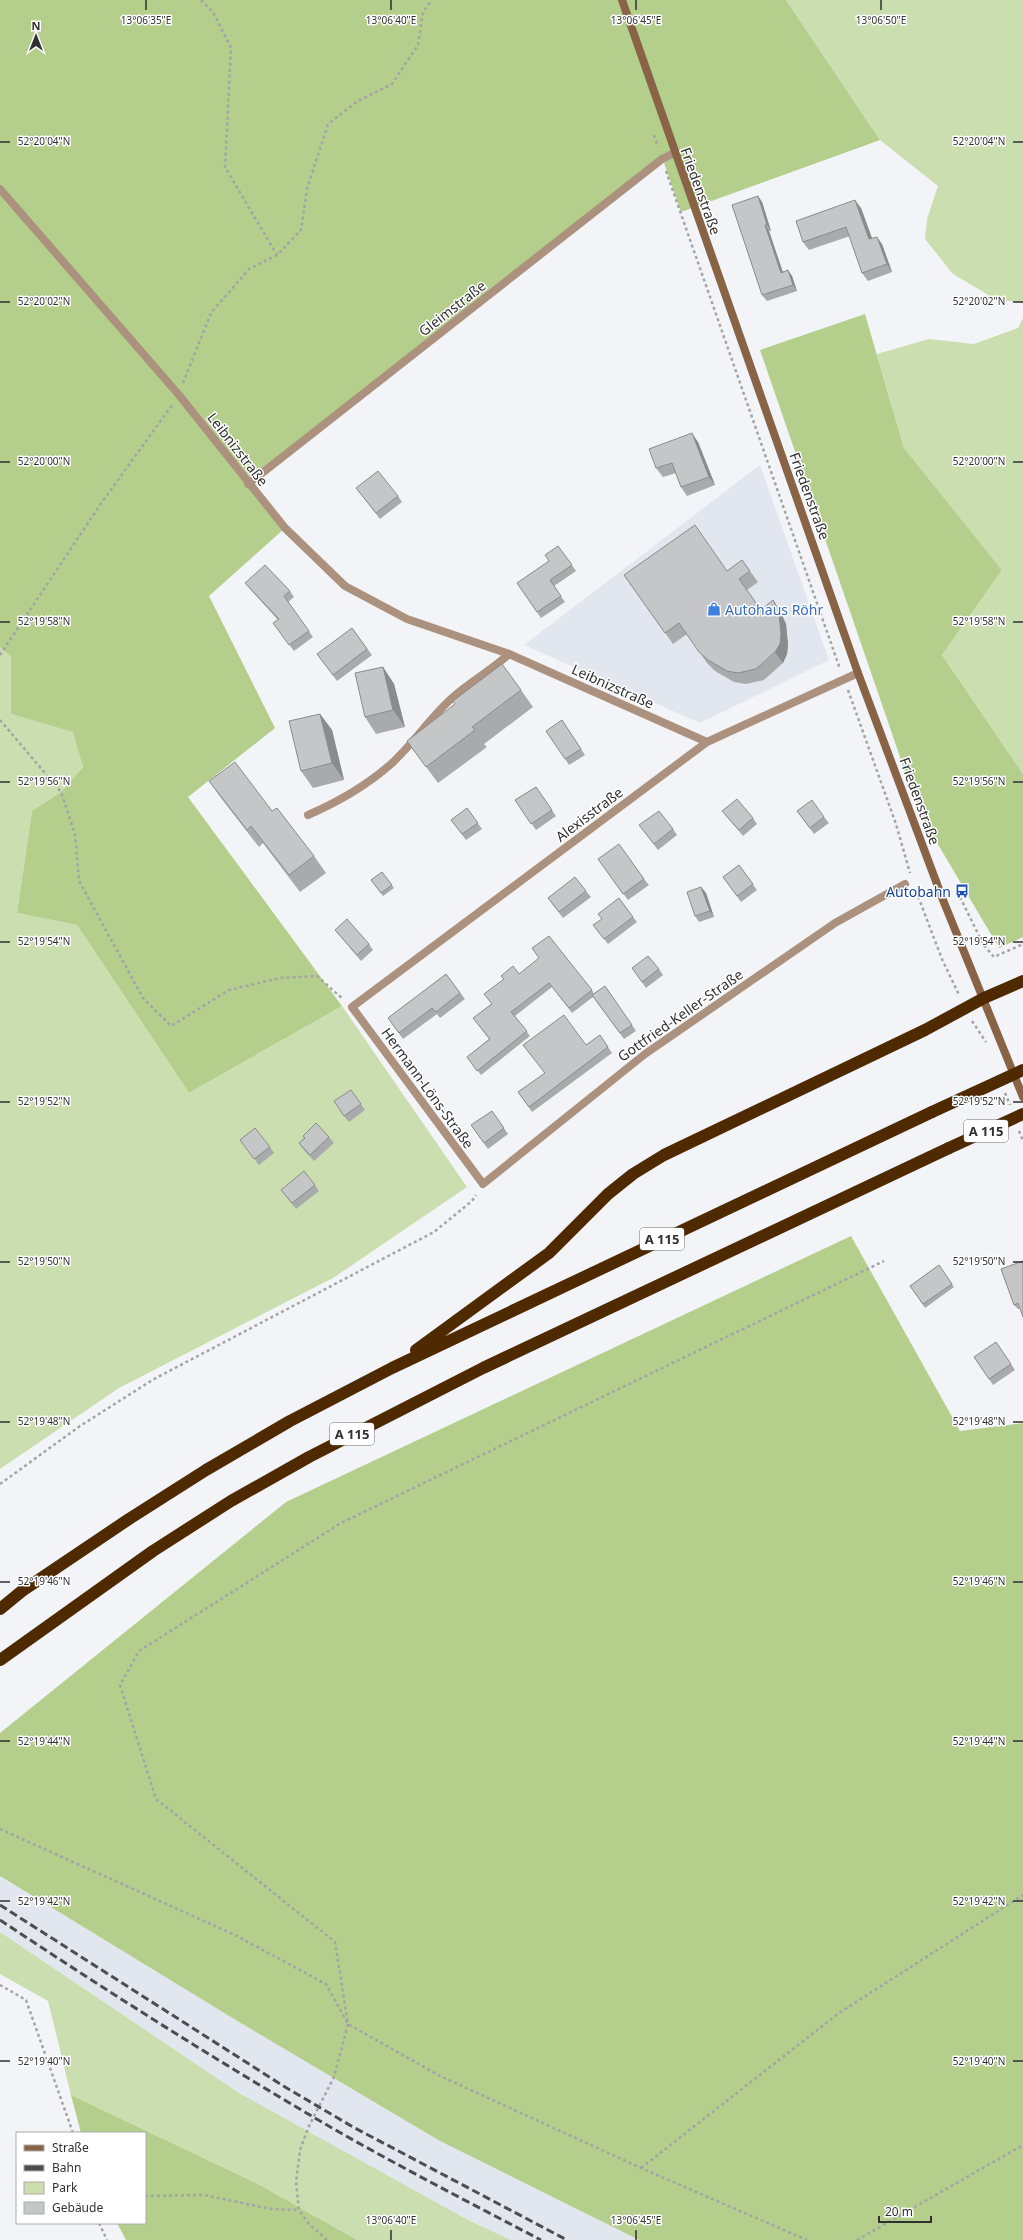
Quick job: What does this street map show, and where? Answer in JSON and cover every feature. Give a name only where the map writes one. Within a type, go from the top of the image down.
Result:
[{"type":"highway","points":[[392,1368],[550,1252],[608,1194],[633,1174],[664,1155],[925,1030],[984,998],[1023,981]]},
{"type":"highway","name":"A 115","points":[[0,1609],[22,1591],[206,1470],[290,1421],[392,1368],[1023,1070]]},
{"type":"highway","name":"A 115","points":[[0,1660],[153,1551],[231,1501],[309,1457],[483,1368],[1023,1114]]},
{"type":"main road","name":"Friedenstraße","points":[[622,0],[674,153],[858,673],[943,900],[1023,1097]]},
{"type":"street","name":"Gleimstraße","points":[[248,484],[662,159],[674,153]]},
{"type":"street","name":"Leibnizstraße","points":[[0,189],[179,395],[248,484],[285,528],[345,586],[407,619],[509,654],[707,742]]},
{"type":"street","points":[[308,815],[335,804],[364,786],[391,764],[452,698],[496,666],[509,654]]},
{"type":"street","name":"Alexisstraße","points":[[352,1007],[707,742],[843,678],[858,673]]},
{"type":"street","name":"Gottfried-Keller-Straße","points":[[483,1184],[645,1054],[835,923],[909,882]]},
{"type":"street","name":"Hermann-Löns-Straße","points":[[352,1007],[483,1184]]},
{"type":"path","points":[[201,0],[213,12],[231,48],[225,167],[277,254]]},
{"type":"path","points":[[0,656],[100,505],[179,395],[211,313],[248,269],[277,254],[301,230],[307,190],[328,124],[358,101],[392,84],[418,45],[423,12],[432,0]]},
{"type":"path","points":[[653,130],[843,678],[896,824],[909,882]]},
{"type":"path","points":[[0,720],[61,792],[75,834],[79,881],[143,998],[171,1026],[229,990],[280,978],[317,976],[352,1007]]},
{"type":"path","points":[[914,887],[951,981]]},
{"type":"path","points":[[960,897],[983,944],[994,957],[1023,944]]},
{"type":"path","points":[[0,1484],[80,1426],[154,1379],[434,1232],[472,1201],[483,1184]]},
{"type":"path","points":[[327,2240],[309,2224],[299,2210],[296,2182],[300,2150],[309,2126],[334,2078],[348,2024],[335,1942],[156,1799],[120,1685],[139,1651],[341,1523],[884,1261]]},
{"type":"path","points":[[0,1829],[235,1935],[326,1984],[348,2024],[440,2076],[641,2168],[807,2240]]},
{"type":"path","points":[[641,2168],[839,2013],[1023,1895]]},
{"type":"path","points":[[0,1985],[26,2000],[73,2132]]},
{"type":"path","points":[[857,2240],[1023,2145]]},
{"type":"path","points":[[146,2196],[204,2195],[271,2209],[299,2210]]},
{"type":"path","points":[[99,2224],[107,2240]]},
{"type":"shaded area","points":[[760,465],[829,660],[700,723],[524,645]]},
{"type":"shaded area","points":[[0,1876],[239,2022],[440,2141],[639,2240],[511,2240],[468,2220],[239,2093],[0,1932]]},
{"type":"green space","points":[[0,0],[786,0],[880,140],[681,212],[663,160],[248,484],[285,528],[209,596],[275,728],[188,797],[342,1006],[189,1093],[77,925],[17,913],[32,811],[61,792],[83,767],[73,732],[11,714],[11,657],[0,647]]},
{"type":"green space","points":[[786,0],[1023,0],[1023,303],[995,299],[953,274],[925,239],[927,219],[938,186],[880,140]]},
{"type":"green space","points":[[865,314],[904,448],[1002,570],[942,655],[1023,774],[1023,937],[999,948],[919,812],[760,350]]},
{"type":"green space","points":[[1023,318],[1023,774],[942,655],[1002,570],[904,448],[877,354],[929,339],[974,344],[1018,328]]},
{"type":"green space","points":[[0,647],[11,657],[11,714],[74,732],[83,767],[61,792],[32,811],[17,913],[77,925],[189,1093],[342,1006],[467,1187],[333,1278],[119,1388],[0,1469]]},
{"type":"green space","points":[[851,1236],[960,1431],[1023,1423],[1023,2240],[639,2240],[440,2141],[239,2022],[0,1876],[0,1733],[286,1502]]},
{"type":"green space","points":[[0,1932],[239,2093],[468,2220],[511,2240],[357,2240],[260,2185],[71,2095],[48,2001],[0,1974]]},
{"type":"green space","points":[[71,2095],[260,2185],[357,2240],[126,2240],[118,2224],[146,2224],[146,2132],[81,2132]]},
{"type":"building","points":[[758,196],[767,225],[765,225],[781,273],[788,270],[793,285],[762,295],[732,205]]},
{"type":"building","points":[[855,200],[869,239],[877,237],[887,264],[862,273],[846,227],[803,242],[796,221]]},
{"type":"building","points":[[692,433],[709,477],[681,487],[672,463],[656,468],[649,449]]},
{"type":"building","points":[[378,471],[398,496],[376,513],[356,488]]},
{"type":"building","points":[[695,525],[727,571],[742,560],[750,571],[739,579],[761,610],[773,600],[779,613],[781,634],[780,644],[775,652],[756,669],[738,673],[727,671],[708,660],[699,652],[679,623],[665,633],[624,575]]},
{"type":"building","points":[[558,546],[572,565],[550,580],[561,596],[537,612],[517,583],[549,561],[545,555]]},
{"type":"building","points":[[265,565],[290,591],[284,596],[309,631],[289,645],[273,623],[279,619],[245,583]]},
{"type":"building","points":[[352,628],[367,649],[333,675],[317,654]]},
{"type":"building","points":[[502,664],[521,690],[472,727],[475,730],[426,767],[407,741],[455,704],[453,701]]},
{"type":"building","points":[[383,667],[393,710],[365,717],[355,673]]},
{"type":"building","points":[[320,714],[332,763],[301,771],[289,721]]},
{"type":"building","points":[[562,720],[581,749],[565,759],[546,731]]},
{"type":"building","points":[[235,762],[272,811],[277,808],[314,856],[289,875],[251,826],[247,830],[209,781]]},
{"type":"building","points":[[536,787],[552,810],[531,824],[515,800]]},
{"type":"building","points":[[737,799],[753,818],[739,830],[722,811]]},
{"type":"building","points":[[812,800],[824,817],[810,828],[797,811]]},
{"type":"building","points":[[467,808],[478,823],[462,834],[451,820]]},
{"type":"building","points":[[659,811],[673,829],[654,844],[639,825]]},
{"type":"building","points":[[619,844],[644,879],[623,894],[598,859]]},
{"type":"building","points":[[739,865],[753,884],[737,896],[723,877]]},
{"type":"building","points":[[382,872],[392,885],[381,893],[371,880]]},
{"type":"building","points":[[575,877],[586,891],[559,912],[548,898]]},
{"type":"building","points":[[701,887],[710,911],[695,916],[687,892]]},
{"type":"building","points":[[619,898],[633,917],[604,939],[593,925],[602,919],[598,914]]},
{"type":"building","points":[[347,919],[369,944],[357,955],[335,930]]},
{"type":"building","points":[[549,936],[592,990],[569,1008],[549,983],[511,1012],[527,1031],[477,1071],[467,1057],[490,1039],[473,1018],[492,1004],[484,994],[504,979],[501,976],[513,966],[519,974],[539,958],[532,948]]},
{"type":"building","points":[[648,956],[659,969],[642,982],[632,968]]},
{"type":"building","points":[[446,974],[460,993],[436,1012],[432,1008],[399,1033],[388,1018]]},
{"type":"building","points":[[605,986],[632,1025],[620,1033],[592,995]]},
{"type":"building","points":[[564,1015],[586,1045],[600,1035],[608,1047],[529,1107],[518,1092],[545,1073],[523,1045]]},
{"type":"building","points":[[351,1090],[361,1104],[344,1116],[334,1101]]},
{"type":"building","points":[[492,1111],[504,1128],[484,1143],[471,1125]]},
{"type":"building","points":[[316,1123],[329,1137],[310,1155],[299,1143],[305,1138],[303,1136]]},
{"type":"building","points":[[255,1128],[270,1147],[254,1159],[240,1140]]},
{"type":"building","points":[[304,1171],[315,1185],[292,1203],[281,1190]]},
{"type":"building","points":[[1023,1261],[1023,1317],[1018,1303],[1014,1305],[1001,1269]]},
{"type":"building","points":[[939,1265],[952,1284],[923,1304],[910,1286]]},
{"type":"building","points":[[996,1342],[1011,1364],[989,1379],[974,1357]]},
{"type":"railway","points":[[0,1905],[285,2087],[353,2127],[567,2240]]},
{"type":"railway","points":[[0,1920],[171,2031],[258,2084],[394,2163],[541,2240]]},
{"type":"place","name":"Autohaus Röhr","points":[[714,609]]},
{"type":"place","name":"Autobahn","points":[[962,891]]}]
